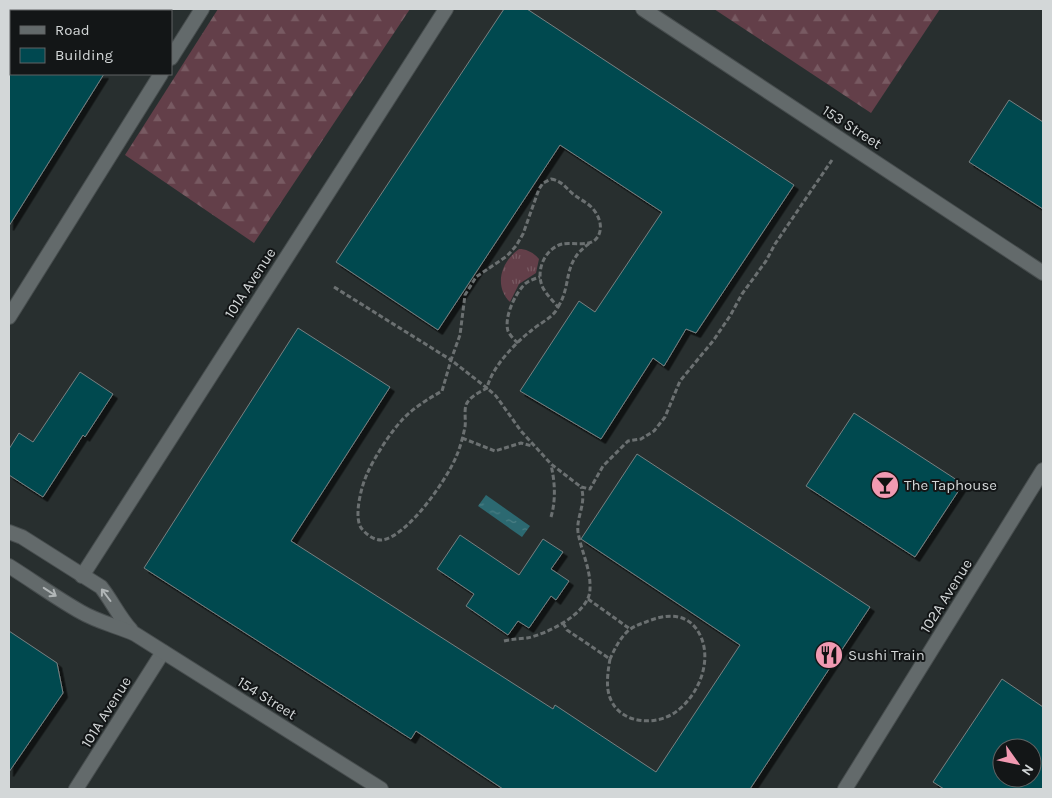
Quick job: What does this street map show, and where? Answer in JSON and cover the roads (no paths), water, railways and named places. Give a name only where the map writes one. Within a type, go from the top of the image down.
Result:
[{"type":"street","points":[[172,56],[202,9]]},
{"type":"street","name":"101A Avenue","points":[[82,576],[446,9]]},
{"type":"street","name":"153 Street","points":[[643,9],[1043,273]]},
{"type":"street","points":[[9,317],[160,75]]},
{"type":"street","name":"102A Avenue","points":[[845,789],[1043,470]]},
{"type":"street","name":"154 Street","points":[[9,532],[22,537],[101,587],[110,598],[121,619],[135,634]]},
{"type":"street","name":"154 Street","points":[[9,566],[81,612],[96,620],[115,625],[135,634],[381,789]]},
{"type":"street","name":"101A Avenue","points":[[76,789],[163,652]]},
{"type":"water","points":[[486,495],[530,526],[522,537],[478,506]]},
{"type":"place","name":"The Taphouse","points":[[885,485]]},
{"type":"place","name":"Sushi Train","points":[[829,655]]}]
